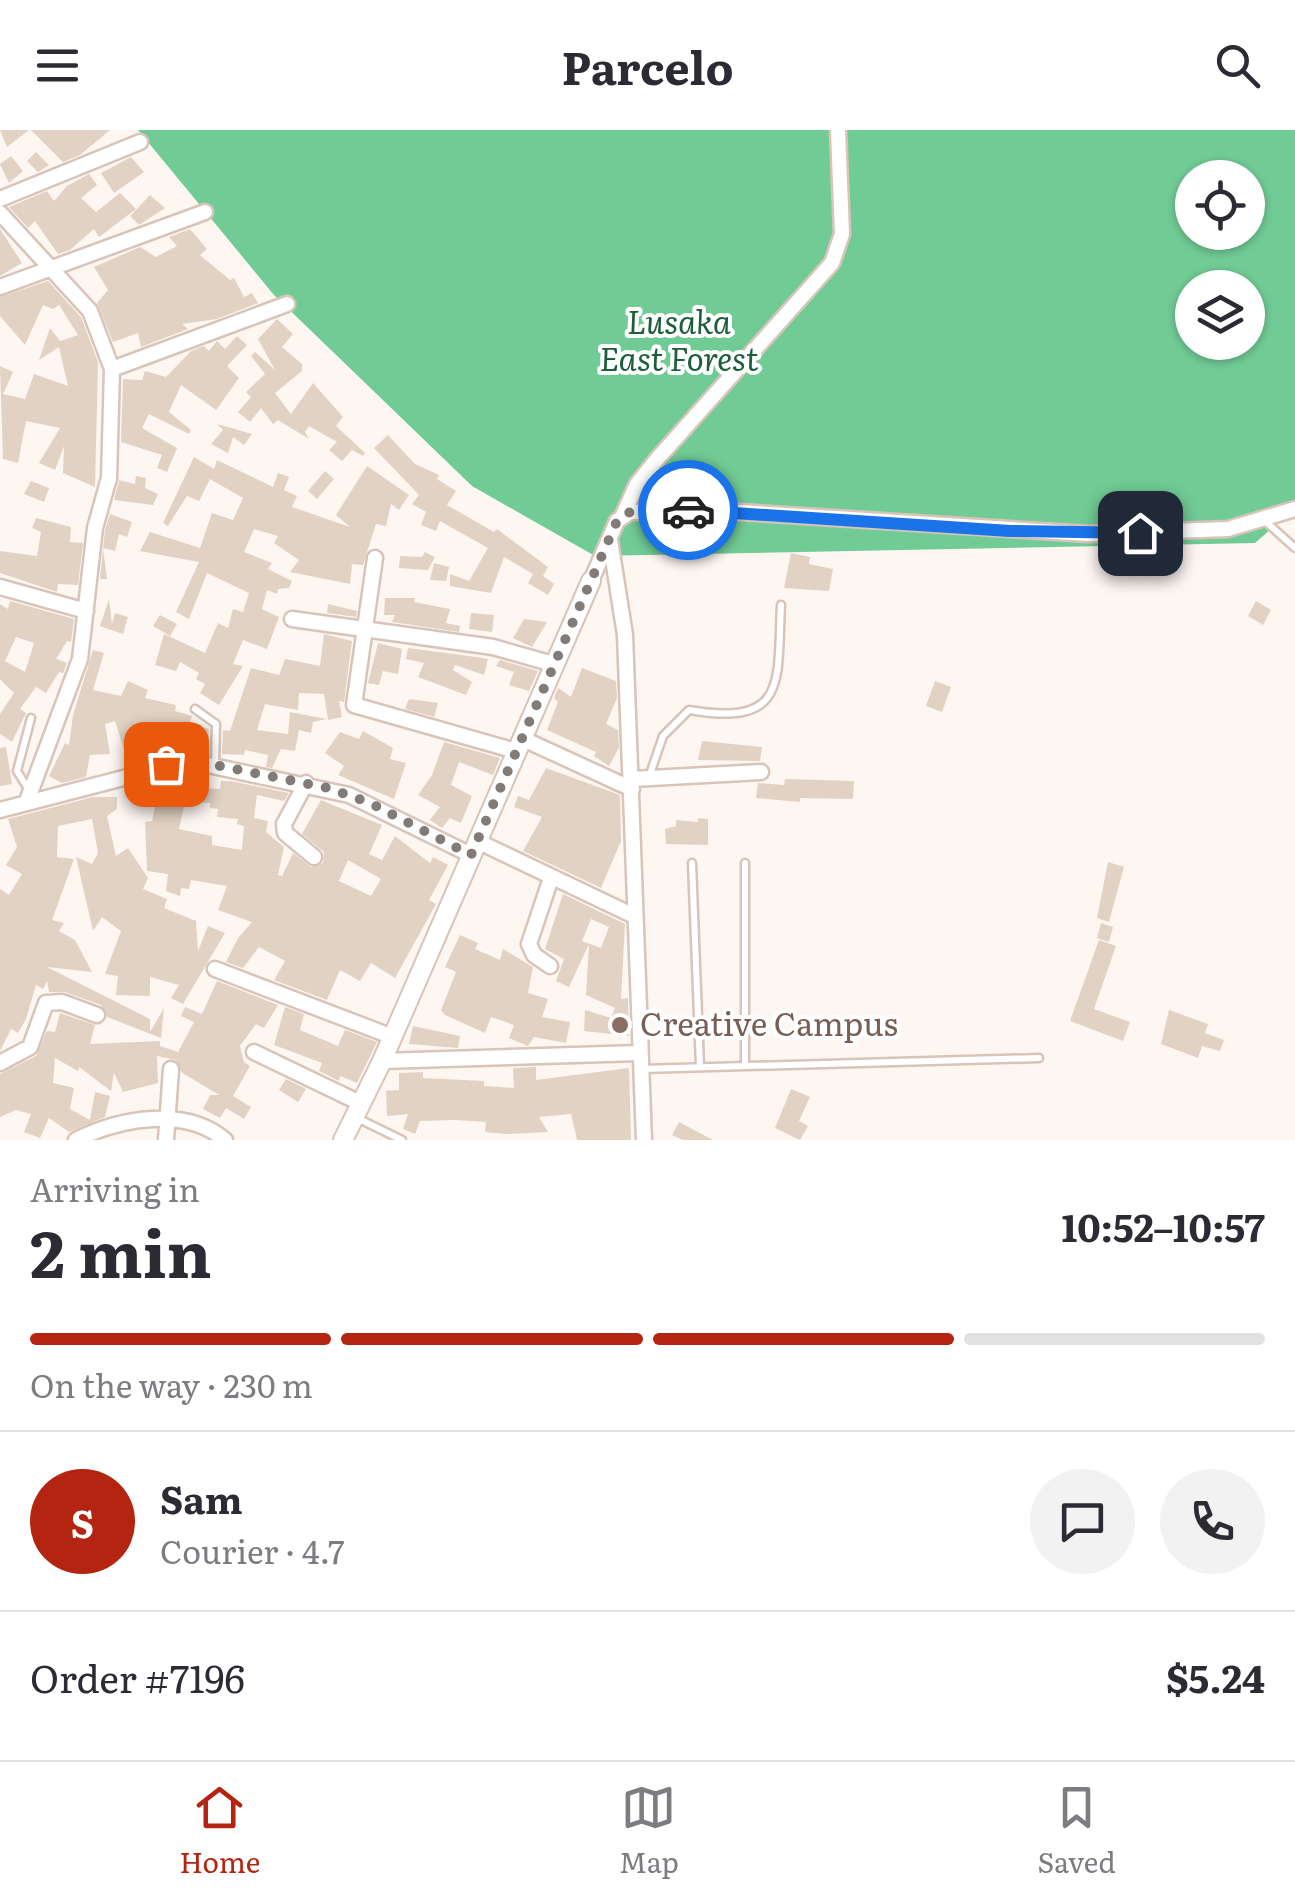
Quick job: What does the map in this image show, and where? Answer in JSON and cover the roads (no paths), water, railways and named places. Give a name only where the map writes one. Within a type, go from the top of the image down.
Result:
[{"type":"street","points":[[343,1140],[382,1061],[553,664],[636,484],[832,263],[842,234],[838,130]]},
{"type":"street","points":[[0,199],[140,142]]},
{"type":"street","points":[[0,287],[205,212]]},
{"type":"street","points":[[0,213],[90,311],[112,370],[108,478],[94,528],[80,659],[28,796]]},
{"type":"street","points":[[112,370],[287,304]]},
{"type":"street","points":[[622,515],[724,511],[1088,534],[1228,529],[1295,510]]},
{"type":"street","points":[[610,539],[622,602],[644,1140]]},
{"type":"street","points":[[375,558],[354,705],[519,744],[632,784],[649,778],[762,772]]},
{"type":"street","points":[[0,587],[86,611]]},
{"type":"street","points":[[292,619],[493,646],[553,664]]},
{"type":"street","points":[[0,810],[28,796],[177,762],[215,765],[306,783],[370,803],[632,915]]},
{"type":"street","points":[[306,783],[284,824],[286,834],[314,857]]},
{"type":"street","points":[[550,966],[534,955],[529,944],[551,878]]},
{"type":"street","points":[[215,969],[392,1037]]},
{"type":"street","points":[[0,1063],[30,1047],[46,1003],[62,1002],[98,1015]]},
{"type":"street","points":[[254,1052],[357,1109]]},
{"type":"street","points":[[382,1061],[640,1061]]},
{"type":"street","points":[[166,1140],[164,1118],[171,1070]]},
{"type":"street","points":[[76,1140],[100,1128],[164,1118],[197,1122],[225,1140]]},
{"type":"lane","points":[[1265,521],[1295,548]]},
{"type":"lane","points":[[649,778],[664,736],[690,710],[748,712],[768,701],[776,685],[780,605]]},
{"type":"lane","points":[[195,710],[216,724],[215,765]]},
{"type":"lane","points":[[28,796],[16,771],[31,718]]},
{"type":"lane","points":[[692,863],[700,1066]]},
{"type":"lane","points":[[745,863],[745,1065]]},
{"type":"lane","points":[[640,1061],[700,1066],[1039,1058]]},
{"type":"lane","points":[[357,1109],[402,1140]]},
{"type":"place","name":"Creative Campus","points":[[620,1025]]},
{"type":"park label","name":"Lusaka East Forest","points":[[679,342]]}]
